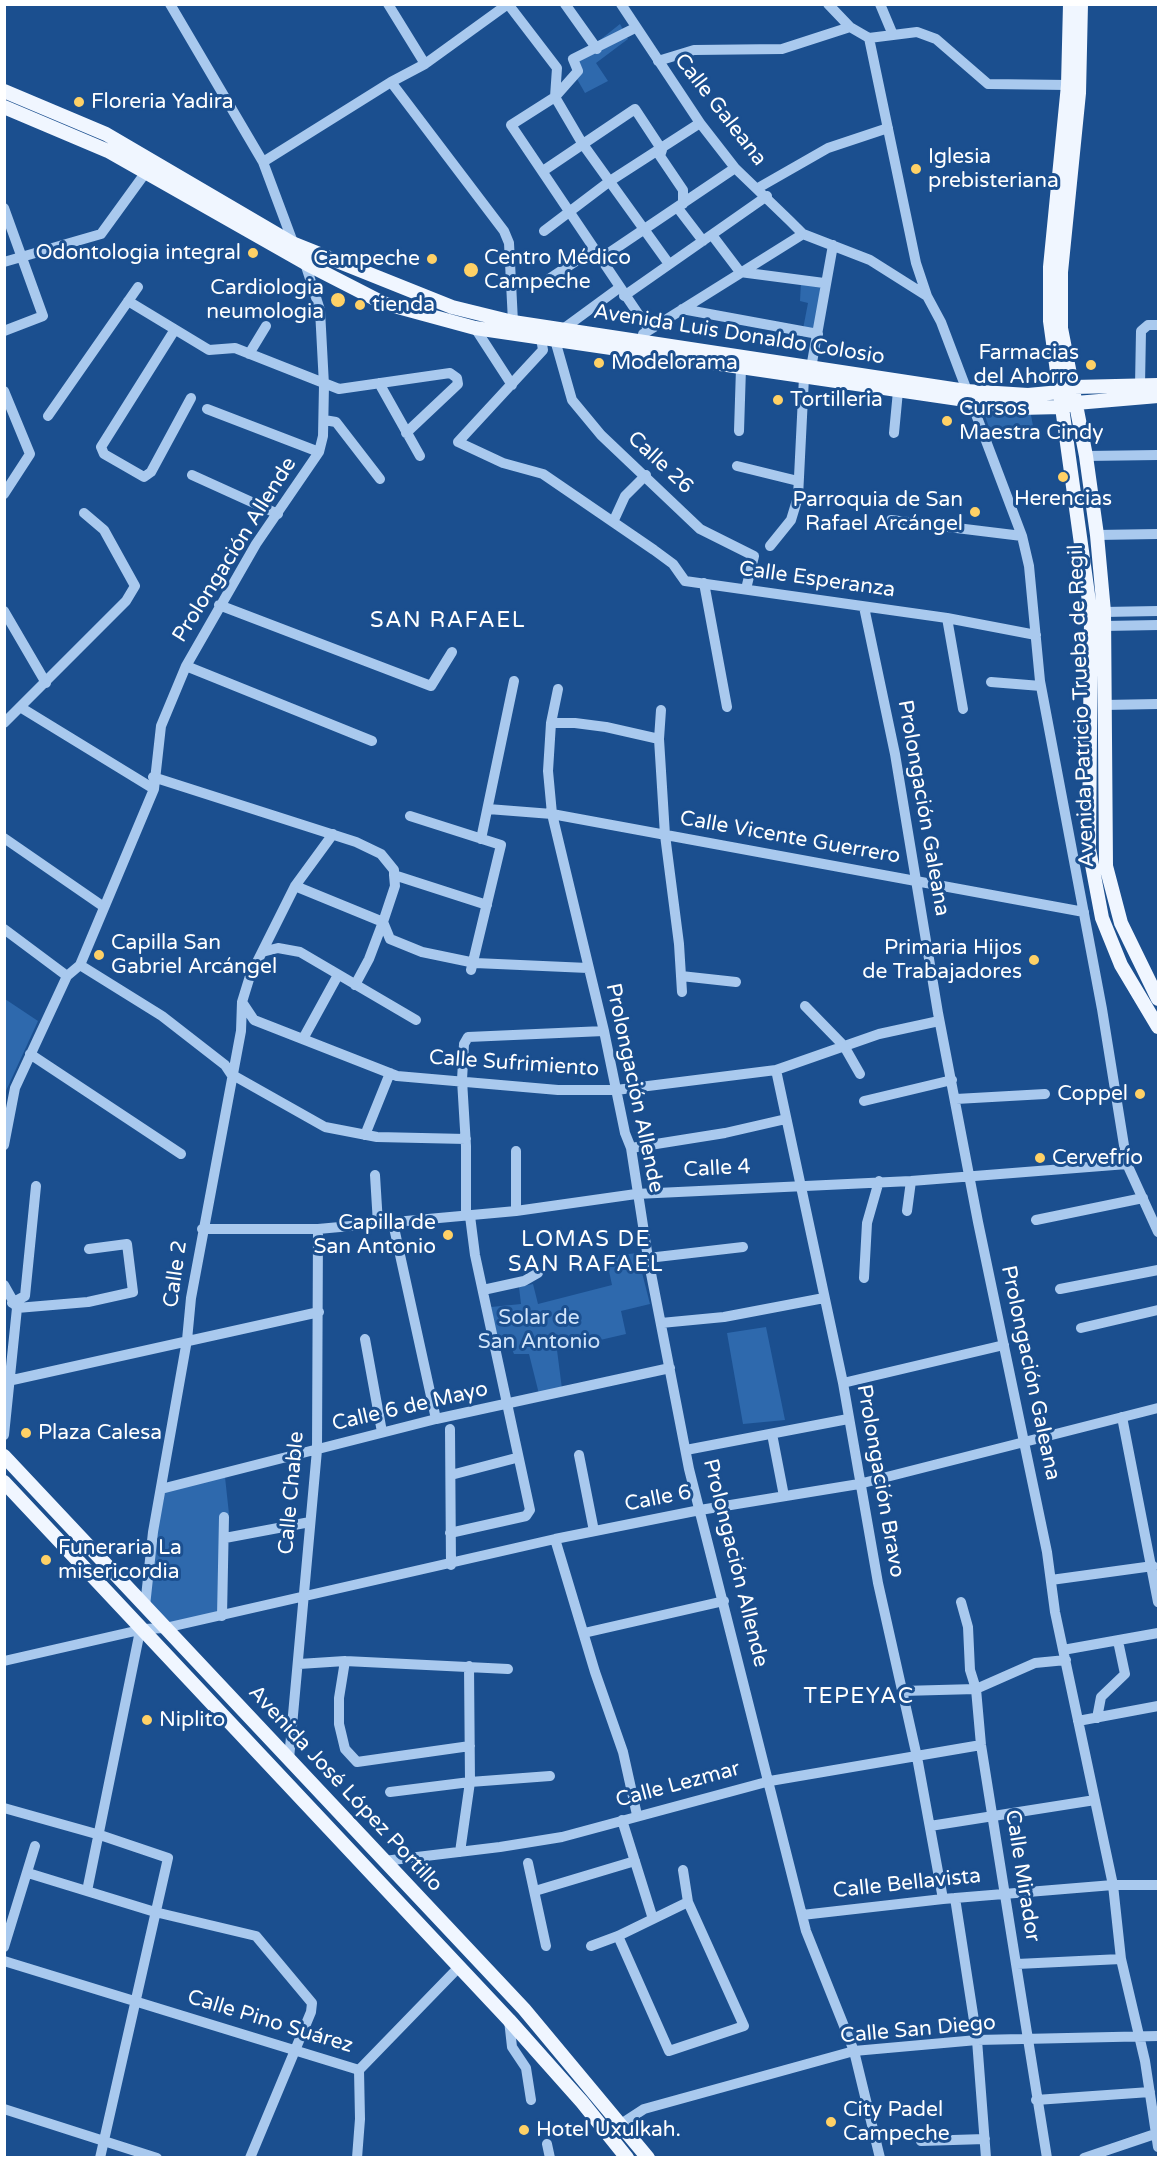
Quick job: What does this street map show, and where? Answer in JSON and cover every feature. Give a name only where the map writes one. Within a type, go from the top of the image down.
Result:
[{"type":"main road","name":"Avenida Patricio Trueba de Regil","points":[[1070,4],[1068,85],[1050,267],[1050,321],[1091,616],[1088,834],[1095,892],[1102,918],[1121,965],[1158,1027]]},
{"type":"main road","name":"Avenida Patricio Trueba de Regil","points":[[1081,4],[1079,93],[1061,272],[1061,328],[1074,387],[1097,535],[1104,619],[1106,866],[1121,923],[1158,999]]},
{"type":"main road","name":"Avenida Luis Donaldo Colosio","points":[[5,91],[106,134],[292,243],[452,307],[513,322],[553,336],[634,339],[723,359],[968,396],[1028,395],[1060,392],[1074,387],[1158,385]]},
{"type":"main road","points":[[4,107],[108,151],[307,264],[383,303],[475,328],[723,359],[741,368],[808,373],[898,391],[968,396],[1020,408],[1061,407],[1076,402],[1158,396]]},
{"type":"main road","name":"Avenida José López Portillo","points":[[4,1456],[524,2009],[648,2157]]},
{"type":"main road","name":"Avenida José López Portillo","points":[[4,1482],[509,2020],[627,2157]]},
{"type":"main road","points":[[353,1853],[366,1842]]},
{"type":"street","points":[[170,4],[263,162],[391,81],[425,64],[508,4],[557,68],[555,97],[582,143],[669,264]]},
{"type":"street","points":[[388,4],[425,64]]},
{"type":"street","points":[[565,4],[597,49]]},
{"type":"street","name":"Calle Galeana","points":[[621,4],[700,123],[735,168],[767,196],[803,234],[870,260],[927,296]]},
{"type":"street","points":[[828,4],[850,27],[869,38],[917,32],[936,39],[988,84],[1068,85]]},
{"type":"street","points":[[880,4],[893,34]]},
{"type":"street","points":[[658,61],[694,50],[782,49],[850,27]]},
{"type":"street","points":[[635,28],[573,59],[578,71],[555,97],[511,125],[649,330]]},
{"type":"street","points":[[869,38],[916,263],[927,296],[941,322],[1022,536],[1029,566],[1041,686],[1084,912],[1127,1164],[1158,1232]]},
{"type":"street","points":[[391,81],[504,231],[509,243],[513,322]]},
{"type":"street","points":[[543,171],[635,109],[662,150]]},
{"type":"street","points":[[544,231],[610,181],[662,150],[700,123]]},
{"type":"street","points":[[758,188],[828,148],[888,128]]},
{"type":"street","points":[[662,150],[660,156],[683,190],[680,205]]},
{"type":"street","name":"Prolongación Allende","points":[[4,1145],[15,1088],[67,976],[80,965],[154,789],[153,777],[161,726],[186,666],[219,605],[319,452],[324,420],[320,310],[307,264],[292,243],[263,162]]},
{"type":"street","points":[[600,259],[735,168]]},
{"type":"street","points":[[4,262],[101,234],[146,172]]},
{"type":"street","points":[[475,328],[512,385],[553,336],[669,264],[767,196]]},
{"type":"street","points":[[680,205],[707,238],[740,272],[824,283]]},
{"type":"street","points":[[4,208],[43,316],[4,331]]},
{"type":"street","points":[[634,339],[803,234]]},
{"type":"street","points":[[770,546],[791,520],[798,497],[808,373],[818,334],[824,283],[833,245]]},
{"type":"street","points":[[549,279],[594,249]]},
{"type":"street","points":[[48,416],[138,287]]},
{"type":"street","points":[[128,301],[174,331],[209,350],[235,348],[339,389],[450,373],[457,378],[458,384],[406,433]]},
{"type":"street","points":[[681,309],[818,334]]},
{"type":"street","points":[[1140,385],[1141,331],[1148,325],[1158,325]]},
{"type":"street","points":[[249,354],[266,326]]},
{"type":"street","points":[[174,331],[101,447],[104,454],[144,477],[151,472],[184,417],[191,398]]},
{"type":"street","name":"Calle 26","points":[[553,336],[572,400],[601,435],[646,475],[700,529],[754,556],[746,590]]},
{"type":"street","points":[[739,431],[741,368]]},
{"type":"street","points":[[380,383],[420,456]]},
{"type":"street","name":"Calle Esperanza","points":[[512,385],[458,441],[503,463],[543,474],[614,520],[673,564],[685,581],[947,618],[1036,635]]},
{"type":"street","points":[[4,391],[30,454],[4,494]]},
{"type":"street","points":[[894,433],[898,391]]},
{"type":"street","points":[[207,410],[319,452]]},
{"type":"street","points":[[324,420],[336,422],[380,479]]},
{"type":"street","points":[[1086,456],[1158,455]]},
{"type":"street","points":[[737,466],[798,481]]},
{"type":"street","points":[[192,475],[278,514]]},
{"type":"street","points":[[614,520],[625,496],[646,475]]},
{"type":"street","points":[[4,723],[126,601],[135,586],[104,530],[84,513]]},
{"type":"street","points":[[891,520],[1022,536]]},
{"type":"street","points":[[1097,535],[1158,534]]},
{"type":"street","points":[[704,583],[727,707]]},
{"type":"street","points":[[219,605],[431,686],[452,652]]},
{"type":"street","name":"Prolongación Galeana","points":[[864,607],[895,754],[939,1021],[969,1176],[1025,1440],[1078,1721],[1113,1885],[1121,1959],[1150,2092],[1158,2147]]},
{"type":"street","points":[[1104,619],[1158,611]]},
{"type":"street","points":[[4,612],[46,683]]},
{"type":"street","points":[[947,618],[963,709]]},
{"type":"street","points":[[1104,619],[1158,625]]},
{"type":"street","points":[[186,666],[372,741]]},
{"type":"street","points":[[481,839],[514,681]]},
{"type":"street","points":[[991,682],[1041,686]]},
{"type":"street","name":"Prolongación Allende","points":[[558,689],[551,723],[548,771],[552,814],[631,1148],[636,1194],[686,1450],[806,1932],[854,2051],[880,2157]]},
{"type":"street","points":[[1104,705],[1158,704]]},
{"type":"street","points":[[20,707],[154,789]]},
{"type":"street","name":"Calle Vicente Guerrero","points":[[660,710],[659,740],[665,835],[682,992]]},
{"type":"street","points":[[551,723],[606,727],[659,740]]},
{"type":"street","points":[[153,777],[333,834],[381,854],[394,870],[395,886],[369,959],[355,985]]},
{"type":"street","name":"Calle Vicente Guerrero","points":[[488,809],[552,814],[1084,912]]},
{"type":"street","points":[[411,816],[501,845],[473,966]]},
{"type":"street","name":"Calle 2","points":[[145,1606],[202,1229],[241,1031],[242,1002],[262,952],[295,886],[333,834]]},
{"type":"street","points":[[1069,835],[1088,834]]},
{"type":"street","points":[[4,838],[104,907]]},
{"type":"street","points":[[394,875],[487,905]]},
{"type":"street","points":[[295,886],[383,922]]},
{"type":"street","name":"Prolongación Allende","points":[[383,922],[390,939],[422,952],[473,966],[588,968]]},
{"type":"street","points":[[4,929],[67,976]]},
{"type":"street","points":[[262,952],[278,948],[300,952],[416,1020]]},
{"type":"street","points":[[80,965],[162,1016],[225,1065],[231,1074],[325,1127],[365,1135],[466,1139]]},
{"type":"street","points":[[304,1038],[338,975]]},
{"type":"street","points":[[681,976],[736,982]]},
{"type":"street","name":"Calle Sufrimiento","points":[[242,1002],[254,1020],[397,1076],[558,1090],[616,1090],[776,1070],[879,1034],[939,1021]]},
{"type":"street","points":[[805,1006],[844,1046],[860,1074]]},
{"type":"street","points":[[450,1533],[526,1516],[530,1510],[516,1458],[508,1404],[468,1216],[462,1080],[464,1044],[468,1037],[604,1031]]},
{"type":"street","points":[[30,1054],[181,1154]]},
{"type":"street","name":"Prolongación Bravo","points":[[776,1070],[843,1383],[859,1484],[917,1757],[943,1899]]},
{"type":"street","points":[[365,1135],[390,1073]]},
{"type":"street","points":[[864,1101],[952,1080]]},
{"type":"street","points":[[956,1100],[1045,1094]]},
{"type":"street","points":[[631,1148],[725,1133],[786,1119]]},
{"type":"street","points":[[516,1151],[516,1211]]},
{"type":"street","name":"Calle 4","points":[[202,1229],[318,1229],[516,1211],[636,1194],[801,1184],[911,1181],[1127,1164]]},
{"type":"street","points":[[375,1175],[378,1224]]},
{"type":"street","points":[[907,1211],[911,1181]]},
{"type":"street","points":[[864,1278],[867,1223],[879,1182]]},
{"type":"street","points":[[14,1306],[25,1296],[36,1186]]},
{"type":"street","points":[[1036,1220],[1143,1198]]},
{"type":"street","points":[[393,1223],[436,1419]]},
{"type":"street","name":"Calle Chable","points":[[289,1759],[316,1450],[320,1312],[318,1229]]},
{"type":"street","points":[[14,1306],[88,1302],[133,1292],[127,1244],[89,1249]]},
{"type":"street","points":[[648,1258],[743,1247]]},
{"type":"street","points":[[1060,1289],[1158,1270]]},
{"type":"street","points":[[483,1290],[524,1281],[538,1273]]},
{"type":"street","points":[[4,1285],[14,1306],[4,1435]]},
{"type":"street","points":[[661,1323],[724,1317],[824,1298]]},
{"type":"street","points":[[1081,1328],[1158,1310]]},
{"type":"street","points":[[8,1381],[320,1312]]},
{"type":"street","points":[[365,1340],[382,1432]]},
{"type":"street","points":[[843,1383],[1004,1345]]},
{"type":"street","name":"Calle 6 de Mayo","points":[[161,1489],[436,1419],[670,1368]]},
{"type":"street","name":"Calle 6","points":[[4,1661],[142,1630],[165,1628],[222,1616],[303,1595],[451,1565],[555,1539],[700,1510],[859,1484],[1158,1408]]},
{"type":"street","points":[[1122,1417],[1154,1552],[1153,1566],[1158,1602]]},
{"type":"street","points":[[686,1450],[848,1419]]},
{"type":"street","points":[[450,1429],[451,1565]]},
{"type":"street","points":[[772,1434],[784,1496]]},
{"type":"street","points":[[579,1455],[594,1532]]},
{"type":"street","points":[[451,1475],[516,1458]]},
{"type":"street","points":[[222,1616],[224,1517]]},
{"type":"street","points":[[225,1538],[310,1522]]},
{"type":"street","points":[[555,1539],[623,1752],[637,1815]]},
{"type":"street","points":[[1051,1580],[1153,1566]]},
{"type":"street","points":[[584,1633],[724,1601]]},
{"type":"street","name":"Calle Mirador","points":[[961,1602],[968,1627],[970,1670],[976,1689],[981,1744],[1029,2041],[1036,2100],[1047,2157]]},
{"type":"street","points":[[87,1892],[142,1630]]},
{"type":"street","points":[[902,1691],[976,1689],[1035,1663],[1158,1633]]},
{"type":"street","points":[[1097,1718],[1101,1697],[1125,1674],[1118,1641]]},
{"type":"street","points":[[299,1664],[345,1661],[507,1669]]},
{"type":"street","points":[[345,1661],[339,1698],[339,1724],[345,1749],[357,1762],[470,1746]]},
{"type":"street","points":[[460,1852],[470,1782],[469,1666]]},
{"type":"street","points":[[1078,1721],[1158,1706]]},
{"type":"street","name":"Calle Lezmar","points":[[384,1861],[562,1837],[770,1781],[981,1744]]},
{"type":"street","points":[[390,1792],[470,1782],[550,1776]]},
{"type":"street","points":[[930,1826],[992,1814],[1095,1800]]},
{"type":"street","points":[[4,1808],[100,1834],[168,1858],[100,2157]]},
{"type":"street","points":[[622,1820],[654,1918]]},
{"type":"street","points":[[4,1947],[35,1846]]},
{"type":"street","points":[[536,1891],[635,1861]]},
{"type":"street","points":[[528,1863],[536,1891],[546,1946]]},
{"type":"street","points":[[618,1936],[669,2051],[744,2026],[688,1902],[683,1870]]},
{"type":"street","points":[[28,1874],[155,1912],[256,1936],[312,2003],[312,2012],[250,2157]]},
{"type":"street","name":"Calle Bellavista","points":[[802,1915],[943,1899],[1113,1885],[1158,1885]]},
{"type":"street","points":[[955,1898],[977,2040],[986,2157]]},
{"type":"street","points":[[591,1946],[618,1936],[688,1902]]},
{"type":"street","points":[[1017,1964],[1121,1959]]},
{"type":"street","name":"Calle Pino Suárez","points":[[4,1961],[359,2070],[459,1968]]},
{"type":"street","points":[[509,2020],[512,2047],[526,2068],[531,2100]]},
{"type":"street","name":"Calle San Diego","points":[[621,2124],[644,2109],[854,2051],[977,2040],[1029,2041],[1158,2036]]},
{"type":"street","points":[[357,2157],[360,2119],[359,2070]]},
{"type":"street","points":[[1036,2100],[1150,2092]]},
{"type":"street","points":[[4,2109],[157,2157]]},
{"type":"street","points":[[1084,2157],[1157,2134]]},
{"type":"street","points":[[921,2141],[985,2139]]},
{"type":"street","points":[[547,2144],[550,2157]]},
{"type":"green space","points":[[620,24],[628,39],[596,63],[608,81],[585,93],[577,79],[576,59]]},
{"type":"green space","points":[[801,282],[822,284],[816,332],[803,329],[808,303],[800,301]]},
{"type":"green space","points":[[983,410],[1030,410],[1034,431],[993,439]]},
{"type":"green space","points":[[5,999],[38,1021],[5,1093]]},
{"type":"green space","name":"Solar de San Antonio","points":[[637,1253],[650,1304],[621,1311],[626,1334],[557,1350],[562,1389],[539,1394],[529,1354],[514,1354],[509,1342],[497,1342],[491,1307],[521,1304],[519,1287],[533,1284],[538,1304],[612,1285],[606,1257]]},
{"type":"green space","points":[[766,1327],[785,1420],[743,1424],[727,1333]]},
{"type":"green space","points":[[225,1477],[229,1514],[225,1515],[222,1615],[165,1628],[145,1606],[163,1491]]},
{"type":"place","name":"Floreria Yadira","points":[[79,102]]},
{"type":"place","name":"Iglesia prebisteriana","points":[[916,169]]},
{"type":"place","name":"Odontologia integral","points":[[253,253]]},
{"type":"place","name":"Campeche","points":[[432,259]]},
{"type":"place","name":"Centro Médico Campeche","points":[[471,270]]},
{"type":"place","name":"Cardiologia neumologia","points":[[338,300]]},
{"type":"place","name":"tienda","points":[[360,305]]},
{"type":"place","name":"Modelorama","points":[[599,363]]},
{"type":"place","name":"Farmacias del Ahorro","points":[[1091,365]]},
{"type":"place","name":"Tortilleria","points":[[778,400]]},
{"type":"place","name":"Cursos Maestra Cindy","points":[[947,421]]},
{"type":"place","name":"Herencias","points":[[1063,477]]},
{"type":"place","name":"Parroquia de San Rafael Arcángel","points":[[975,512]]},
{"type":"place","name":"Capilla San Gabriel Arcángel","points":[[99,955]]},
{"type":"place","name":"Primaria Hijos de Trabajadores","points":[[1034,960]]},
{"type":"place","name":"Coppel","points":[[1140,1094]]},
{"type":"place","name":"Cervefrío","points":[[1040,1158]]},
{"type":"place","name":"Capilla de San Antonio","points":[[448,1235]]},
{"type":"place","name":"Plaza Calesa","points":[[26,1433]]},
{"type":"place","name":"Funeraria La misericordia","points":[[46,1560]]},
{"type":"place","name":"Niplito","points":[[147,1720]]},
{"type":"place","name":"City Padel Campeche","points":[[831,2122]]},
{"type":"place","name":"Hotel Uxulkah.","points":[[524,2130]]},
{"type":"district","name":"SAN RAFAEL","points":[[448,621]]},
{"type":"district","name":"LOMAS DE SAN RAFAEL","points":[[586,1252]]},
{"type":"district","name":"TEPEYAC","points":[[859,1697]]}]
